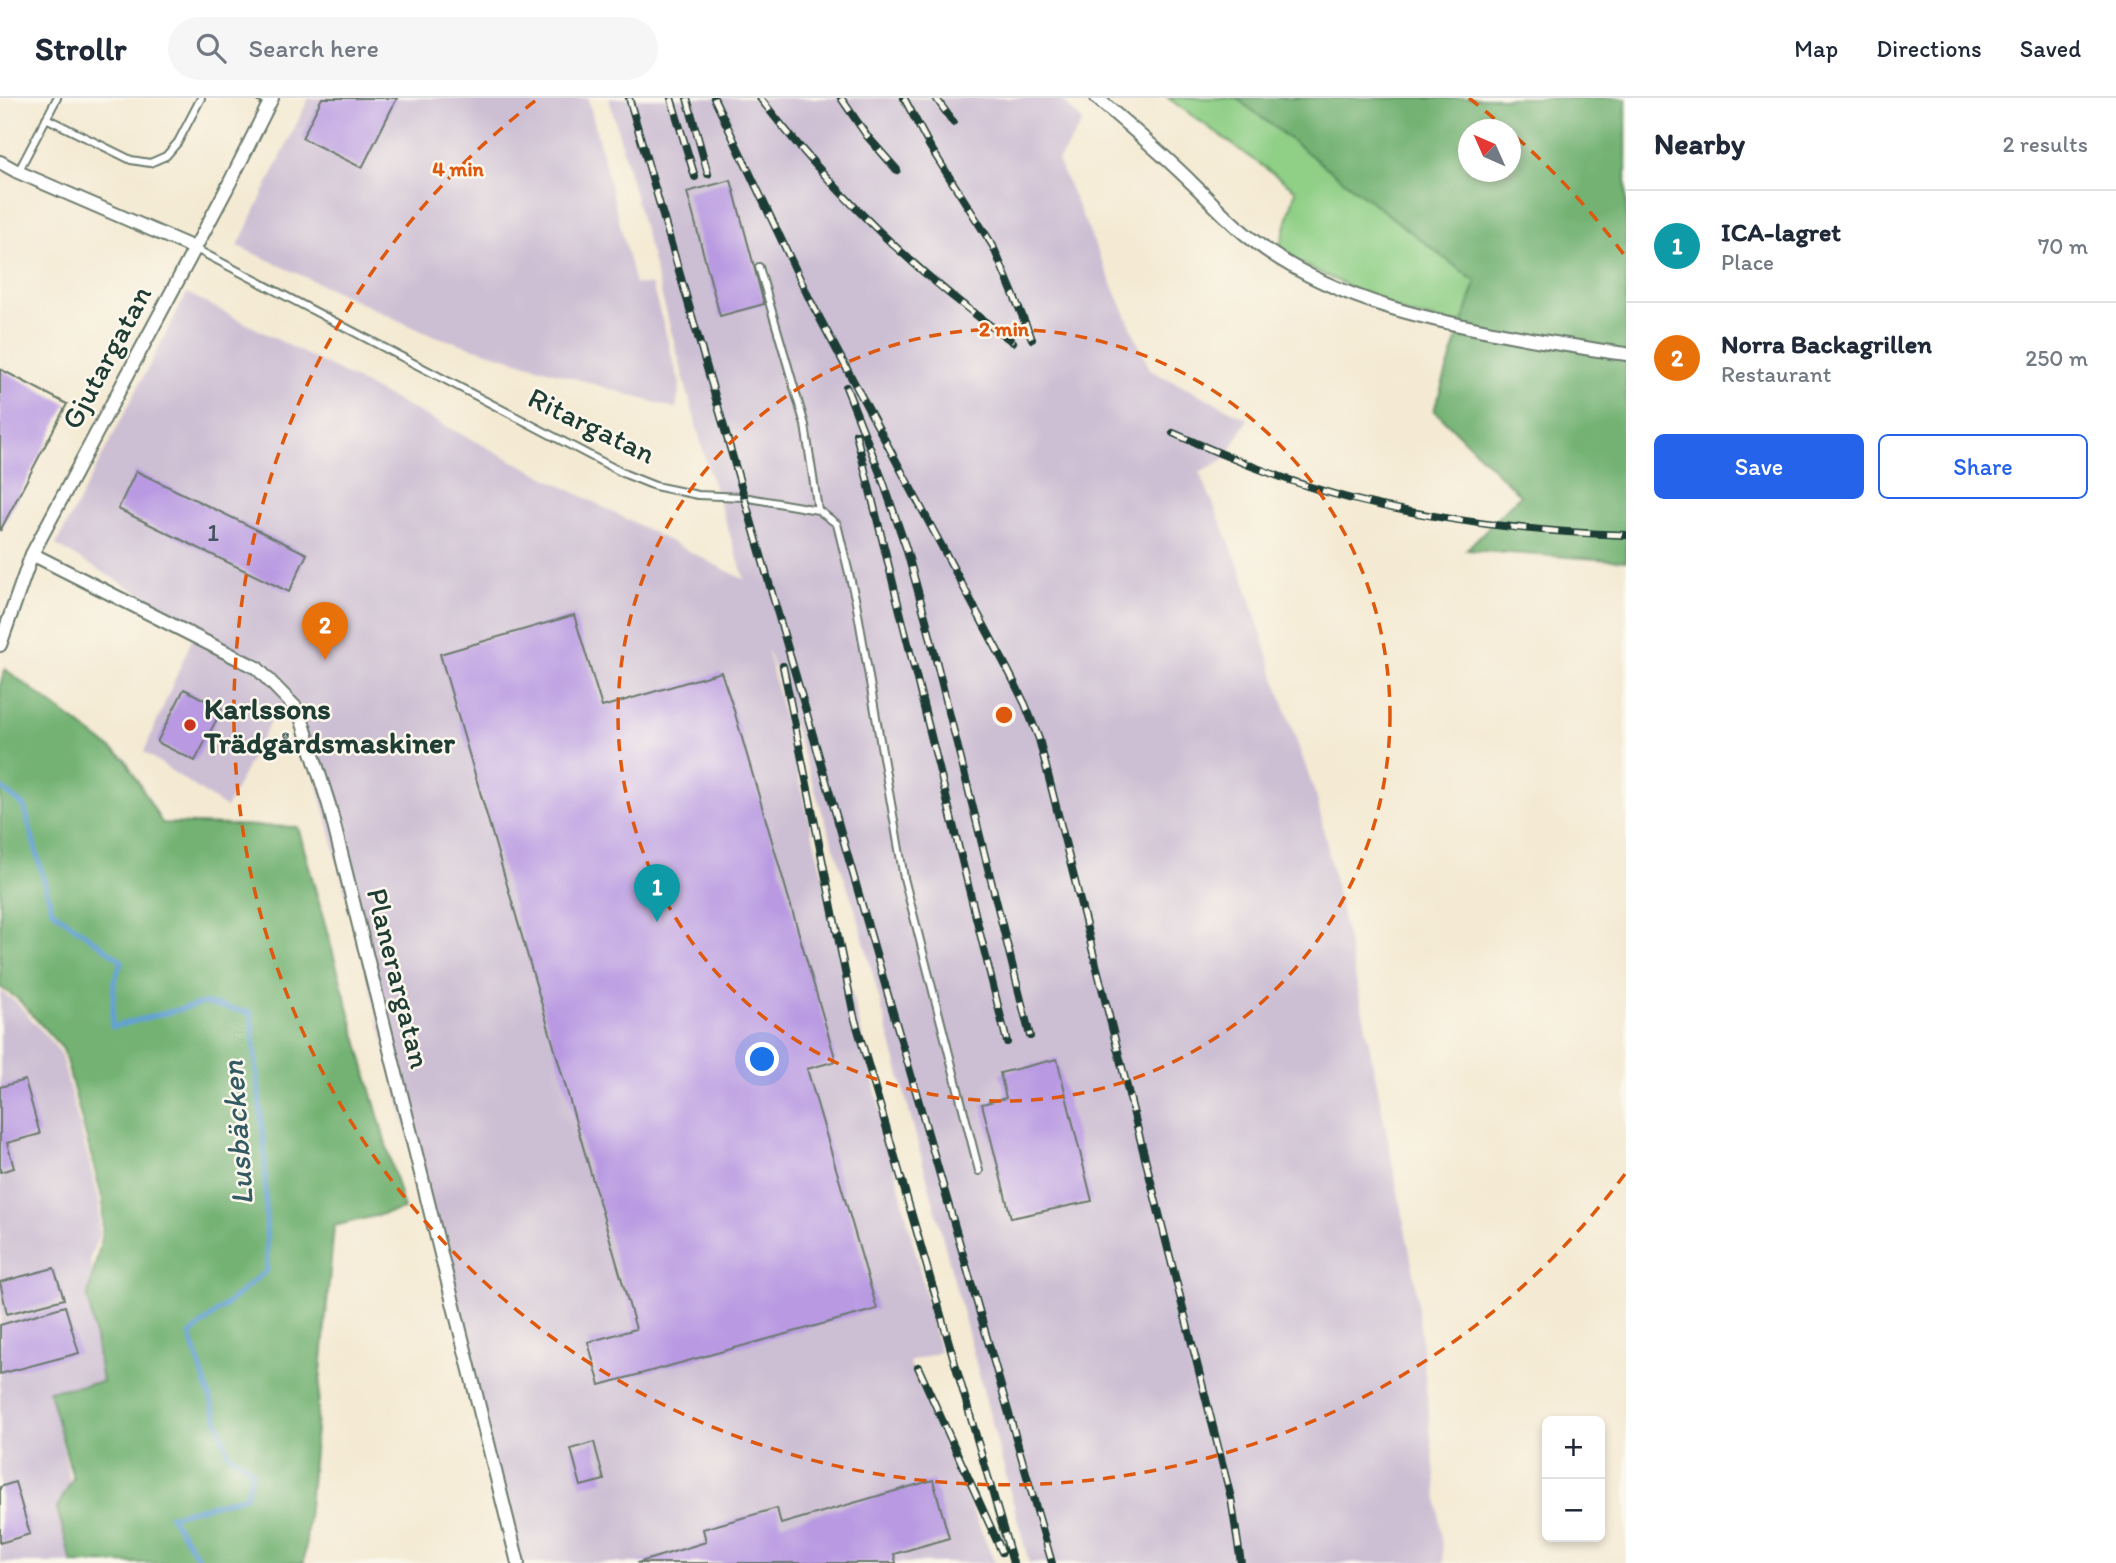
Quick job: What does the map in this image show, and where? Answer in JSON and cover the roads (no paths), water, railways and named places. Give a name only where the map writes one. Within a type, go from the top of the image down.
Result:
[{"type":"street","points":[[1097,98],[1193,183],[1218,211],[1253,241],[1290,266],[1349,293],[1424,318],[1626,354]]},
{"type":"street","name":"Gjutargatan","points":[[0,645],[32,554],[194,248],[267,99]]},
{"type":"street","name":"Ritargatan","points":[[0,162],[194,248]]},
{"type":"street","name":"Planerargatan","points":[[32,554],[257,668],[299,711],[329,805],[518,1563]]},
{"type":"lane","points":[[18,172],[57,98]]},
{"type":"lane","points":[[46,118],[131,160],[150,163],[166,156],[178,142],[201,98]]},
{"type":"lane","name":"Ritargatan","points":[[194,248],[625,474],[655,485],[698,495],[743,497],[818,510]]},
{"type":"lane","points":[[759,267],[805,425],[818,510],[837,524],[856,602],[904,878],[979,1171]]},
{"type":"waterway","name":"Lusbäcken","points":[[0,787],[24,806],[52,910],[122,961],[114,981],[112,1027],[204,1003],[251,1013],[265,1156],[267,1270],[190,1335],[228,1453],[252,1470],[246,1496],[170,1516],[202,1563]]},
{"type":"railway","points":[[629,98],[1052,1563]]},
{"type":"railway","points":[[671,98],[695,177]]},
{"type":"railway","points":[[687,98],[708,174]]},
{"type":"railway","points":[[714,98],[810,300],[1009,672],[1039,739],[1231,1498],[1241,1563]]},
{"type":"railway","points":[[760,98],[817,166],[878,230],[943,288],[1013,342]]},
{"type":"railway","points":[[841,98],[867,136],[897,170]]},
{"type":"railway","points":[[904,98],[929,145],[993,246],[1032,339]]},
{"type":"railway","points":[[936,98],[953,122]]},
{"type":"railway","points":[[846,387],[906,548],[1030,1036]]},
{"type":"railway","points":[[1173,433],[1281,477],[1325,492],[1382,506],[1486,524],[1626,535]]},
{"type":"railway","points":[[856,434],[1007,1042]]},
{"type":"railway","points":[[783,666],[854,1016],[1013,1563]]},
{"type":"railway","points":[[918,1367],[1002,1552]]},
{"type":"place","name":"Norra Backagrillen","points":[[325,660]]},
{"type":"place","name":"Karlssons Trädgårdsmaskiner","points":[[190,725]]},
{"type":"place","name":"ICA-lagret","points":[[657,922]]}]
